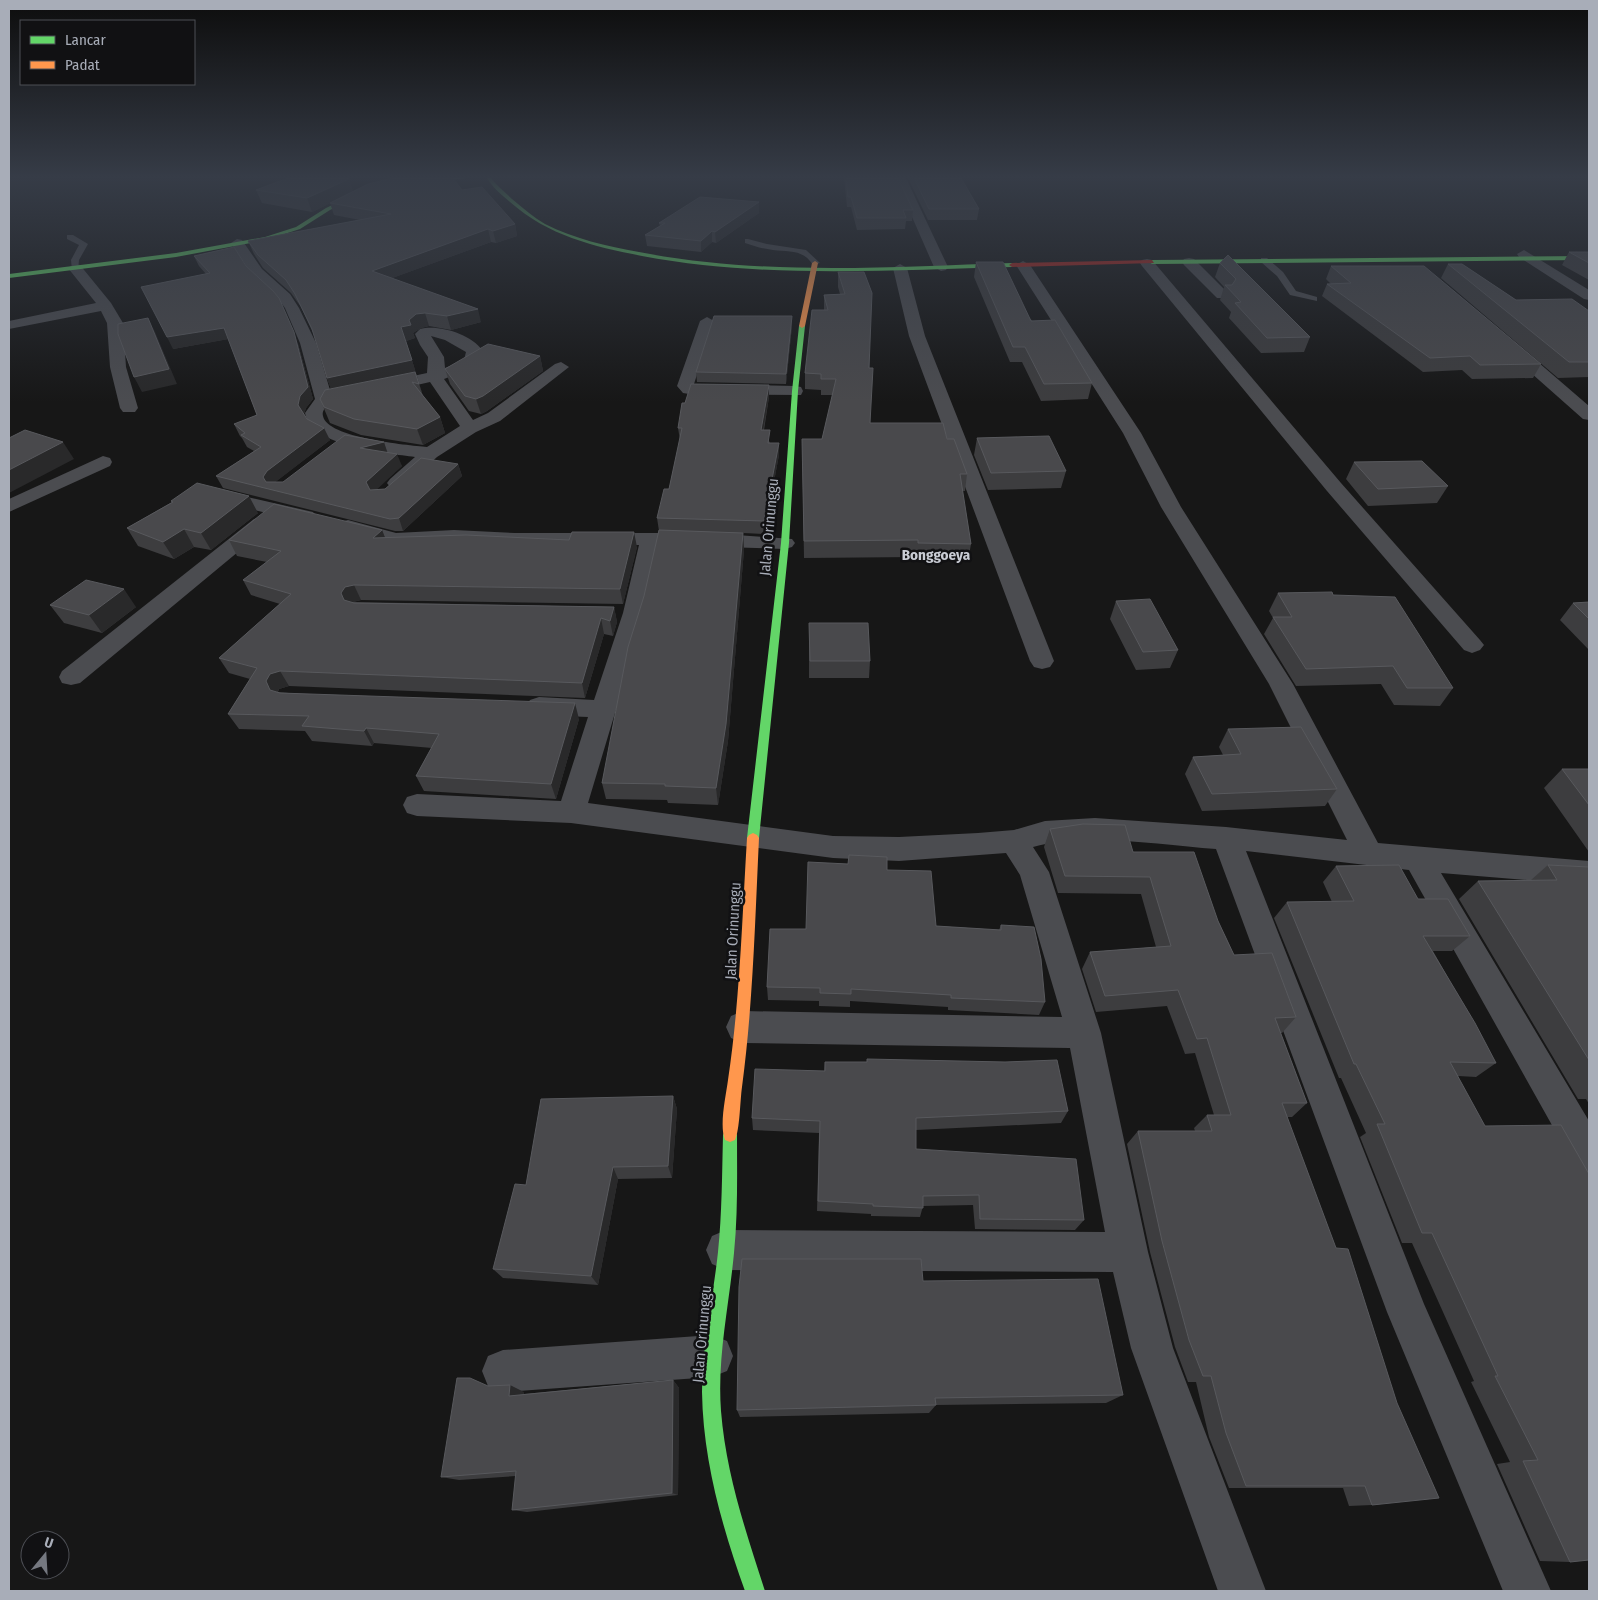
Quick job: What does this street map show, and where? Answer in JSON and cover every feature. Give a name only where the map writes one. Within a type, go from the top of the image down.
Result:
[{"type":"street","points":[[9,276],[188,253]]},
{"type":"street","points":[[244,253],[257,272],[285,297],[295,313],[319,376],[324,400]]},
{"type":"street","points":[[632,253],[667,261],[732,268],[1213,259],[1528,256],[1589,258]]},
{"type":"street","points":[[664,253],[724,262],[900,268],[939,264],[1146,263],[1189,262],[1213,259]]},
{"type":"street","points":[[934,253],[939,264]]},
{"type":"street","points":[[1234,259],[1408,260],[1589,253]]},
{"type":"street","points":[[1528,256],[1589,296]]},
{"type":"street","points":[[1408,260],[1423,272]]},
{"type":"street","points":[[1189,262],[1222,295]]},
{"type":"street","points":[[1146,263],[1217,345],[1334,487],[1472,645]]},
{"type":"street","name":"Jalan Orinunggu","points":[[755,1591],[742,1555],[722,1477],[712,1411],[712,1356],[726,1250],[731,1113],[743,1027],[753,835],[785,543],[795,391],[802,325],[815,265]]},
{"type":"street","points":[[1023,265],[1126,425],[1171,507],[1281,684],[1368,852]]},
{"type":"street","points":[[75,268],[106,306],[115,324],[118,367],[129,408]]},
{"type":"street","points":[[900,268],[917,336],[1042,661]]},
{"type":"street","points":[[9,325],[106,306]]},
{"type":"street","points":[[707,321],[685,386],[689,389],[795,391]]},
{"type":"street","points":[[1497,334],[1589,415]]},
{"type":"street","points":[[382,496],[430,454],[470,428],[494,417],[561,367]]},
{"type":"street","points":[[369,391],[434,376],[470,428]]},
{"type":"street","points":[[342,397],[324,400],[315,410],[314,416],[317,423],[338,445],[430,454]]},
{"type":"street","points":[[9,506],[103,462]]},
{"type":"street","points":[[198,490],[395,539],[454,536],[709,539],[785,543]]},
{"type":"street","points":[[71,677],[277,510]]},
{"type":"street","points":[[571,812],[605,709],[624,613],[651,539]]},
{"type":"street","points":[[516,706],[605,709]]},
{"type":"street","points":[[418,805],[571,812],[833,847],[899,849],[1014,841],[1045,832],[1095,829],[1226,838],[1368,852],[1418,859],[1589,873]]},
{"type":"street","points":[[1226,838],[1422,1352],[1482,1493],[1527,1591]]},
{"type":"street","points":[[1014,841],[1034,872],[1084,1034],[1128,1252],[1152,1348],[1242,1591]]},
{"type":"street","points":[[1418,859],[1589,1155]]},
{"type":"street","points":[[743,1027],[1084,1034]]},
{"type":"street","points":[[726,1250],[1128,1252]]},
{"type":"street","points":[[503,1372],[712,1356]]},
{"type":"lane","points":[[75,268],[75,260],[79,253]]},
{"type":"lane","points":[[807,253],[812,256],[815,265]]},
{"type":"lane","points":[[1264,260],[1280,274],[1294,293],[1314,299]]},
{"type":"building","points":[[209,253],[238,253],[246,266],[279,298],[294,332],[308,387],[300,396],[298,405],[307,419],[324,428],[267,471],[263,477],[266,482],[283,482],[345,435],[384,442],[360,448],[397,454],[366,482],[370,490],[385,489],[421,458],[458,464],[399,518],[390,519],[216,476],[261,447],[241,435],[245,433],[234,424],[257,415],[224,328],[167,337],[141,287],[210,273],[194,256]]},
{"type":"building","points":[[256,253],[423,253],[372,271],[478,309],[447,316],[425,313],[416,314],[409,320],[411,325],[401,327],[412,360],[327,378],[312,329],[295,294],[286,280]]},
{"type":"building","points":[[1570,253],[1589,253],[1589,263]]},
{"type":"building","points":[[1228,255],[1310,337],[1267,338],[1235,303],[1241,302],[1225,285],[1232,285],[1236,279],[1220,263]]},
{"type":"building","points":[[976,262],[1003,262],[1031,321],[1055,320],[1092,383],[1044,384],[1025,347],[1013,347]]},
{"type":"building","points":[[1448,264],[1462,264],[1516,300],[1572,299],[1589,311],[1589,362],[1569,362]]},
{"type":"building","points":[[1331,266],[1424,266],[1541,364],[1480,365],[1470,356],[1430,358],[1327,284],[1351,283]]},
{"type":"building","points":[[838,272],[864,272],[872,293],[869,368],[873,368],[870,423],[943,423],[947,439],[954,439],[967,474],[960,474],[971,544],[918,543],[918,540],[804,541],[802,439],[822,439],[836,379],[821,379],[821,374],[805,373],[812,310],[828,310],[824,295],[845,294]]},
{"type":"building","points":[[714,316],[792,316],[786,374],[696,372]]},
{"type":"building","points":[[148,318],[169,369],[134,377],[118,334],[118,324]]},
{"type":"building","points":[[488,344],[540,356],[483,396],[476,399],[465,396],[445,369]]},
{"type":"building","points":[[415,372],[419,384],[412,382],[440,417],[417,429],[354,419],[324,407],[320,399],[325,390]]},
{"type":"building","points":[[691,384],[769,385],[761,430],[770,430],[768,443],[779,443],[764,521],[657,518],[664,489],[669,489],[682,428],[678,428],[682,403],[685,403]]},
{"type":"building","points":[[25,430],[63,442],[9,470],[9,438]]},
{"type":"building","points":[[1049,436],[1066,471],[991,473],[977,438]]},
{"type":"building","points":[[1422,461],[1448,486],[1378,489],[1354,462]]},
{"type":"building","points":[[197,483],[249,496],[201,533],[184,529],[163,542],[127,528],[173,502],[171,501]]},
{"type":"building","points":[[274,504],[382,530],[373,538],[466,535],[569,540],[572,532],[634,532],[620,589],[354,585],[345,587],[341,593],[344,600],[354,603],[614,607],[610,621],[601,618],[582,683],[280,671],[270,674],[266,681],[270,690],[280,693],[575,703],[551,784],[416,776],[439,734],[366,728],[364,731],[302,726],[309,716],[228,714],[257,668],[219,658],[291,594],[243,580],[281,551],[229,540]]},
{"type":"building","points":[[659,530],[743,533],[726,724],[716,788],[665,786],[665,784],[602,783],[628,647],[644,596]]},
{"type":"building","points":[[86,580],[124,589],[89,615],[50,605]]},
{"type":"building","points":[[1332,592],[1333,595],[1395,597],[1453,688],[1407,688],[1393,666],[1306,669],[1273,617],[1292,617],[1278,593]]},
{"type":"building","points":[[1150,599],[1178,650],[1143,652],[1116,601]]},
{"type":"building","points":[[1589,602],[1589,619],[1573,603]]},
{"type":"building","points":[[809,623],[868,623],[870,661],[810,661]]},
{"type":"building","points":[[1301,727],[1337,789],[1212,794],[1193,757],[1241,754],[1228,729]]},
{"type":"building","points":[[1562,769],[1589,769],[1589,805]]},
{"type":"building","points":[[1083,824],[1125,825],[1133,852],[1194,852],[1218,921],[1234,955],[1272,953],[1296,1017],[1275,1018],[1307,1103],[1282,1103],[1336,1248],[1348,1249],[1397,1403],[1439,1498],[1372,1505],[1365,1486],[1246,1486],[1226,1433],[1211,1376],[1203,1376],[1189,1340],[1162,1241],[1138,1131],[1212,1131],[1207,1115],[1231,1115],[1207,1038],[1197,1039],[1178,990],[1105,996],[1090,952],[1171,946],[1150,877],[1065,876],[1050,829]]},
{"type":"building","points":[[849,855],[887,857],[887,870],[931,871],[936,926],[1001,930],[1001,925],[1034,927],[1041,959],[1045,1002],[951,998],[951,995],[851,989],[851,994],[820,993],[820,988],[767,987],[770,929],[806,929],[808,862],[848,864]]},
{"type":"building","points":[[1399,865],[1418,899],[1448,899],[1470,936],[1423,936],[1475,1023],[1496,1063],[1450,1062],[1485,1126],[1561,1125],[1589,1174],[1589,1560],[1570,1562],[1523,1461],[1538,1460],[1495,1376],[1498,1376],[1432,1233],[1422,1233],[1377,1124],[1385,1124],[1356,1064],[1354,1064],[1287,902],[1354,901],[1336,866]]},
{"type":"building","points":[[1548,865],[1589,867],[1589,1060],[1478,881],[1557,880]]},
{"type":"building","points":[[867,1059],[1005,1062],[1057,1060],[1068,1111],[916,1118],[916,1149],[1076,1159],[1084,1220],[980,1219],[979,1195],[923,1196],[923,1208],[818,1201],[820,1121],[752,1118],[755,1069],[825,1071],[825,1062],[867,1062]]},
{"type":"building","points":[[673,1096],[668,1166],[613,1167],[591,1276],[493,1269],[515,1184],[526,1185],[541,1099]]},
{"type":"building","points":[[742,1259],[921,1259],[923,1281],[1098,1279],[1123,1395],[935,1398],[936,1405],[737,1410],[739,1287]]},
{"type":"building","points":[[457,1378],[470,1378],[488,1386],[510,1385],[509,1396],[673,1380],[672,1493],[512,1510],[516,1471],[441,1477]]},
{"type":"traffic: fast","points":[[9,276],[188,253]]},
{"type":"traffic: fast","points":[[635,253],[669,259],[767,269],[816,270],[1012,265]]},
{"type":"traffic: fast","points":[[1152,262],[1589,258]]},
{"type":"traffic: fast","points":[[753,838],[785,543],[795,391],[802,326]]},
{"type":"traffic: fast","points":[[730,1135],[729,1209],[726,1253],[713,1351],[712,1411],[717,1457],[727,1502],[755,1591]]},
{"type":"traffic: slow","points":[[802,326],[815,263]]},
{"type":"traffic: slow","points":[[730,1135],[731,1113],[743,1027],[753,838]]},
{"type":"traffic: jam","points":[[1012,265],[1152,262]]},
{"type":"district","name":"Bonggoeya","points":[[936,555]]}]
